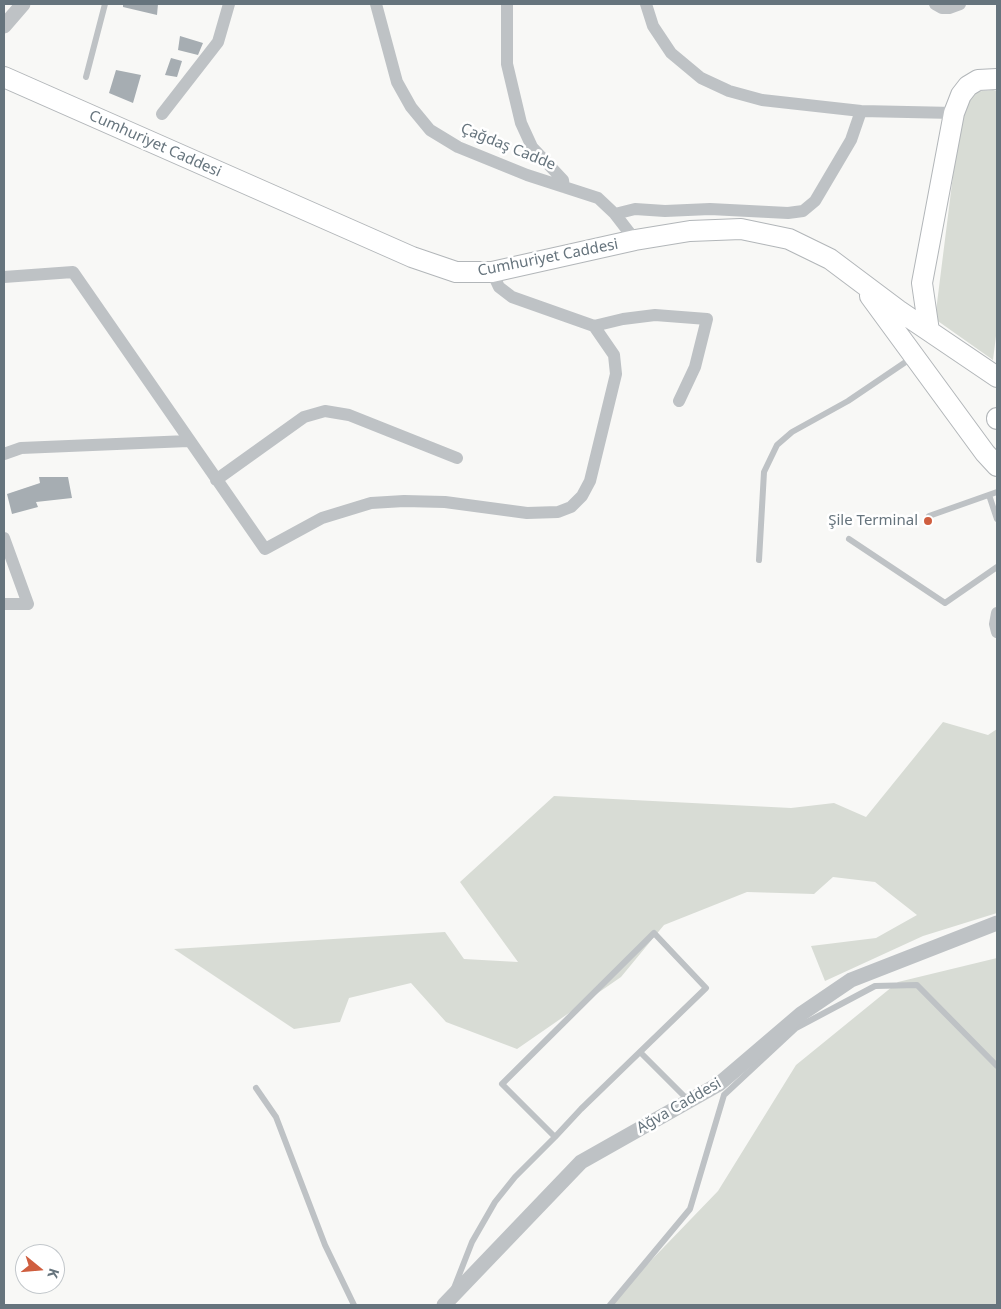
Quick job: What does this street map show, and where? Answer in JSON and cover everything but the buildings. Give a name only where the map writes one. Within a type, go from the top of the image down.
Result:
[{"type":"main road","name":"Cumhuriyet Caddesi","points":[[4,77],[412,257],[456,272],[492,272],[635,240],[715,229],[764,233],[812,248],[859,280],[898,310],[997,377]]},
{"type":"main road","points":[[929,331],[922,284],[954,113],[961,95],[968,86],[978,80],[997,79]]},
{"type":"main road","points":[[859,280],[985,453],[997,466]]},
{"type":"main road","points":[[898,310],[914,298],[922,284]]},
{"type":"street","points":[[4,26],[23,4]]},
{"type":"street","points":[[162,114],[218,42],[229,4]]},
{"type":"street","name":"Çağdaş Cadde","points":[[376,4],[397,82],[411,107],[430,130],[458,147],[527,175],[598,198],[615,214],[635,240]]},
{"type":"street","points":[[507,4],[507,64],[522,123],[532,147],[563,180],[564,187]]},
{"type":"street","points":[[646,4],[653,26],[670,53],[689,70],[714,85],[762,100],[861,111],[954,113]]},
{"type":"street","points":[[935,4],[942,8],[949,8],[960,4]]},
{"type":"street","points":[[615,214],[635,210],[665,212],[710,208],[788,213],[803,211],[815,201],[851,140],[861,111]]},
{"type":"street","points":[[4,277],[72,272],[265,549],[302,527],[322,518],[371,503],[404,501],[445,502],[527,513],[565,510],[582,496],[590,481],[616,374],[614,355],[594,326]]},
{"type":"street","points":[[492,272],[499,286],[512,296],[594,326],[623,319],[655,315],[707,319],[694,367],[679,401]]},
{"type":"street","points":[[216,480],[298,420],[311,414],[325,411],[349,415],[457,458]]},
{"type":"street","points":[[4,454],[21,448],[188,441]]},
{"type":"street","points":[[4,538],[28,604],[4,604]]},
{"type":"street","points":[[997,613],[995,624],[997,632]]},
{"type":"street","name":"Ağva Caddesi","points":[[447,1303],[581,1162],[719,1084],[801,1014],[851,980],[997,923]]},
{"type":"lane","points":[[86,77],[105,4]]},
{"type":"lane","points":[[759,560],[764,472],[777,446],[792,432],[848,401],[914,356]]},
{"type":"lane","points":[[928,516],[997,492]]},
{"type":"lane","points":[[989,495],[997,519]]},
{"type":"lane","points":[[849,539],[945,603],[997,567]]},
{"type":"lane","points":[[447,1303],[472,1242],[496,1202],[515,1177],[706,988],[654,933],[502,1084],[555,1137]]},
{"type":"lane","points":[[610,1305],[690,1209],[724,1095],[796,1028],[875,986],[917,985],[997,1066]]},
{"type":"lane","points":[[640,1052],[689,1101]]},
{"type":"lane","points":[[256,1088],[276,1117],[325,1245],[354,1305]]},
{"type":"shaded area","points":[[997,91],[997,328],[993,360],[935,319],[962,104],[972,92]]},
{"type":"shaded area","points":[[943,722],[988,735],[997,729],[997,913],[923,936],[825,981],[811,946],[876,938],[917,915],[875,882],[833,877],[814,894],[747,892],[664,925],[621,977],[517,1049],[446,1022],[411,983],[349,998],[340,1022],[294,1029],[174,949],[445,932],[464,959],[518,962],[460,882],[554,796],[791,808],[834,803],[866,817]]},
{"type":"shaded area","points":[[997,958],[997,1305],[608,1305],[718,1191],[796,1065],[898,982]]},
{"type":"place","name":"Şile Terminal","points":[[928,521]]}]
